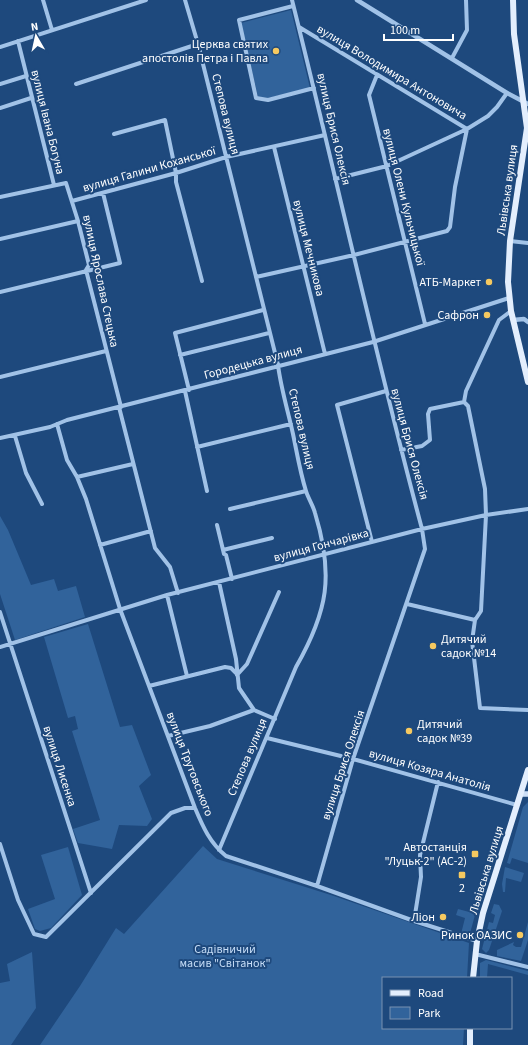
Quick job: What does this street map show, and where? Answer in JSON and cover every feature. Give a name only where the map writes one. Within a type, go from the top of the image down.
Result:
[{"type":"main road","name":"Львівська вулиця","points":[[513,0],[514,34],[526,103],[527,128],[510,241],[508,260],[509,298],[528,382]]},
{"type":"main road","name":"Львівська вулиця","points":[[473,977],[477,941],[483,913],[528,770]]},
{"type":"main road","points":[[521,794],[528,794]]},
{"type":"main road","points":[[470,1029],[470,1045]]},
{"type":"street","points":[[43,0],[52,30]]},
{"type":"street","points":[[0,47],[146,0]]},
{"type":"street","name":"Степова вулиця","points":[[185,0],[198,44],[278,366],[281,388],[306,490],[315,512],[325,555],[327,576],[323,606],[311,641],[296,667],[219,850]]},
{"type":"street","name":"вулиця Брися Олексія","points":[[292,0],[300,27],[373,342],[422,529],[425,549],[354,759],[317,886]]},
{"type":"street","points":[[357,0],[526,103]]},
{"type":"street","points":[[452,58],[467,30],[466,0]]},
{"type":"street","points":[[294,6],[239,20],[256,98],[268,100],[314,88]]},
{"type":"street","name":"вулиця Володимира Антоновича","points":[[300,27],[466,129],[453,194],[450,227],[447,231],[405,243]]},
{"type":"street","name":"вулиця Івана Богуна","points":[[18,41],[54,185]]},
{"type":"street","points":[[76,84],[198,44]]},
{"type":"street","name":"вулиця Олени Кульчицької","points":[[377,75],[369,95],[425,324]]},
{"type":"street","points":[[0,84],[26,76]]},
{"type":"street","points":[[335,179],[386,166],[466,129],[488,116],[508,93]]},
{"type":"street","points":[[0,108],[32,98]]},
{"type":"street","points":[[114,134],[165,120],[176,173],[176,182],[202,281]]},
{"type":"street","name":"вулиця Галини Коханської","points":[[72,201],[176,173],[226,157],[325,135]]},
{"type":"street","name":"вулиця Мечникова","points":[[274,147],[325,354]]},
{"type":"street","name":"вулиця Ярослава Стецька","points":[[54,185],[66,183],[72,201],[89,265],[86,270],[155,548],[170,567],[178,593]]},
{"type":"street","points":[[0,197],[54,185]]},
{"type":"street","points":[[0,292],[86,270],[120,264],[103,193]]},
{"type":"street","points":[[0,240],[78,221]]},
{"type":"street","points":[[510,241],[528,243]]},
{"type":"street","points":[[256,277],[405,243]]},
{"type":"street","name":"Городецька вулиця","points":[[0,438],[15,436],[120,407],[373,342],[509,298]]},
{"type":"street","points":[[207,491],[175,333],[263,310]]},
{"type":"street","points":[[464,402],[466,391],[499,320],[511,311]]},
{"type":"street","points":[[513,320],[524,319],[528,322]]},
{"type":"street","points":[[180,354],[269,333]]},
{"type":"street","points":[[0,377],[106,351]]},
{"type":"street","points":[[372,542],[337,405],[386,391]]},
{"type":"street","points":[[401,450],[422,446],[430,440],[428,414],[430,409],[464,402]]},
{"type":"street","points":[[464,402],[468,406],[485,486],[486,515],[481,611],[475,620],[472,641],[480,708],[528,710]]},
{"type":"street","name":"вулиця Трутовського","points":[[57,424],[67,460],[77,477],[120,609],[195,808],[205,832],[219,850],[226,856],[317,886],[414,921],[477,941]]},
{"type":"street","points":[[197,447],[291,424]]},
{"type":"street","points":[[15,436],[26,473],[42,504]]},
{"type":"street","points":[[77,477],[133,464]]},
{"type":"street","points":[[230,509],[306,490]]},
{"type":"street","name":"вулиця Гончарівка","points":[[120,609],[422,529],[486,515],[528,510]]},
{"type":"street","points":[[217,525],[232,579]]},
{"type":"street","points":[[100,545],[151,531]]},
{"type":"street","points":[[223,550],[272,538]]},
{"type":"street","points":[[219,582],[238,675],[239,688],[254,710],[275,719]]},
{"type":"street","points":[[238,675],[247,664],[279,592]]},
{"type":"street","points":[[167,596],[187,676]]},
{"type":"street","points":[[407,604],[475,620]]},
{"type":"street","points":[[0,647],[120,609]]},
{"type":"street","name":"вулиця Лисенка","points":[[0,612],[91,893]]},
{"type":"street","points":[[149,686],[225,667],[231,668],[238,675]]},
{"type":"street","points":[[168,736],[210,726],[254,710]]},
{"type":"street","name":"вулиця Козяра Анатолія","points":[[267,738],[354,759],[517,806]]},
{"type":"street","points":[[414,921],[421,877],[420,855],[438,782]]},
{"type":"street","points":[[0,844],[16,894],[34,934],[46,937],[172,813],[185,808],[195,808]]},
{"type":"street","points":[[475,954],[528,967]]},
{"type":"green space","points":[[291,10],[310,88],[268,98],[258,97],[241,23]]},
{"type":"green space","points":[[0,516],[8,530],[31,585],[54,579],[58,591],[76,586],[85,617],[15,640],[0,594]]},
{"type":"green space","points":[[88,624],[120,727],[132,725],[151,775],[139,786],[152,819],[147,826],[119,825],[112,849],[78,843],[73,829],[100,820],[72,731],[78,729],[75,716],[68,718],[44,637]]},
{"type":"green space","points":[[528,802],[528,863],[512,858],[510,864],[507,863],[523,807]]},
{"type":"green space","name":"Садівничий масив \"Світанок\"","points":[[203,846],[217,859],[334,896],[469,943],[467,977],[382,977],[382,1029],[464,1029],[463,1045],[40,1045],[80,986],[116,928],[124,934]]},
{"type":"green space","points":[[68,847],[82,895],[51,928],[40,931],[35,929],[28,909],[55,899],[41,855]]},
{"type":"green space","points":[[505,867],[524,873],[521,882],[506,878],[505,892],[503,892],[502,884]]},
{"type":"green space","points":[[494,904],[499,905],[502,911],[489,950],[486,953],[482,949],[489,922],[493,923],[495,915],[491,913]]},
{"type":"green space","points":[[458,909],[473,913],[475,915],[469,937],[461,934],[465,918],[456,915]]},
{"type":"green space","points":[[528,922],[528,940],[521,961],[497,956],[497,950],[514,942],[513,945],[516,947],[521,947]]},
{"type":"green space","points":[[32,952],[36,1008],[11,1045],[0,1045],[0,983],[10,981],[7,964]]},
{"type":"green space","points":[[486,960],[528,971],[528,975],[488,964],[487,977],[480,977],[480,963]]},
{"type":"place","name":"Церква святих апостолів Петра і Павла","points":[[276,51]]},
{"type":"place","name":"АТБ-Маркет","points":[[489,282]]},
{"type":"place","name":"Сафрон","points":[[487,315]]},
{"type":"place","name":"Дитячий садок №14","points":[[433,646]]},
{"type":"place","name":"Дитячий садок №39","points":[[409,731]]},
{"type":"place","name":"Автостанція \"Луцьк-2\" (АС-2)","points":[[475,854]]},
{"type":"place","name":"2","points":[[462,875]]},
{"type":"place","name":"Ліон","points":[[443,917]]},
{"type":"place","name":"Ринок ОАЗИС","points":[[520,935]]}]
